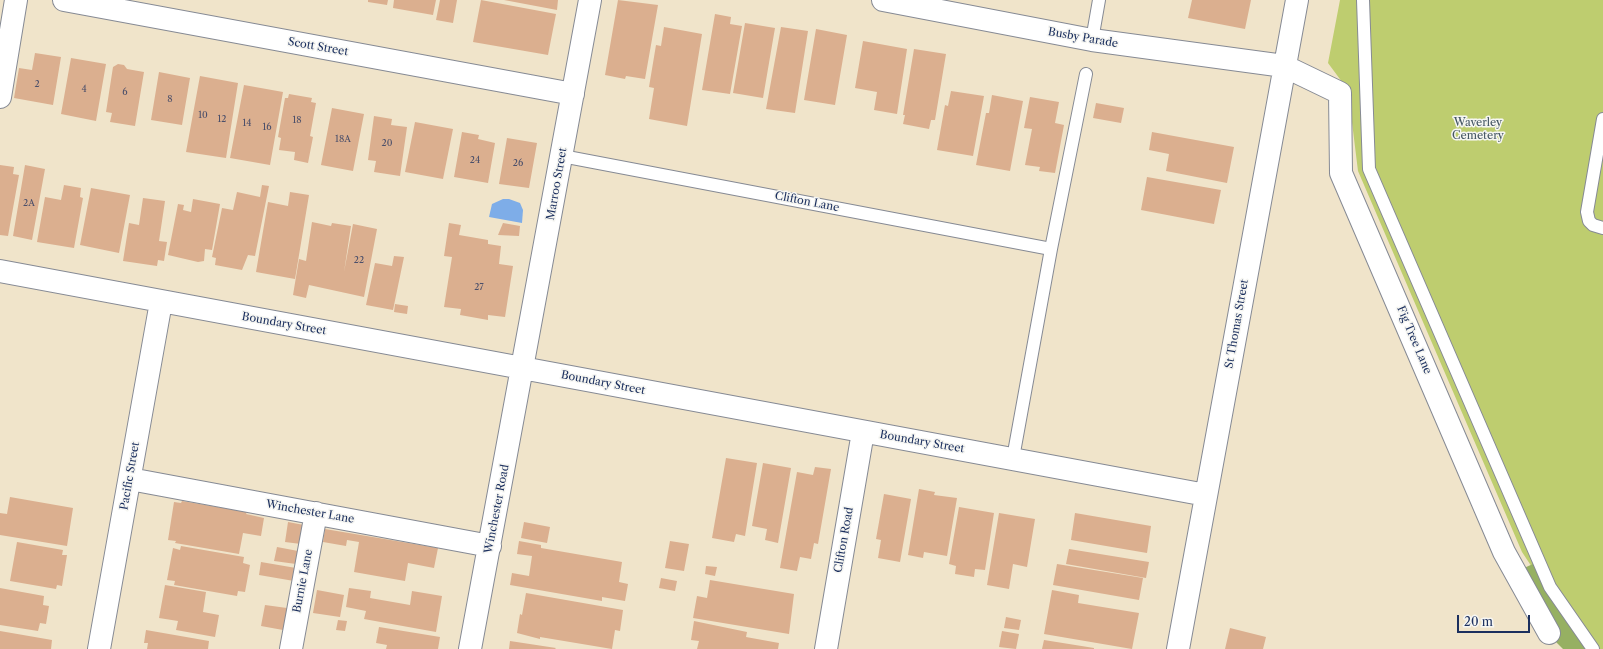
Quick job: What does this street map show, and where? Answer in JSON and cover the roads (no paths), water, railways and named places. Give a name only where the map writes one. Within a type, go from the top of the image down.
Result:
[{"type":"street","points":[[0,97],[16,0]]},
{"type":"street","name":"Scott Street","points":[[64,0],[573,94]]},
{"type":"street","name":"Marroo Street","points":[[523,368],[590,0]]},
{"type":"street","name":"Busby Parade","points":[[883,0],[1092,40],[1284,66]]},
{"type":"street","name":"St Thomas Street","points":[[1178,649],[1297,0]]},
{"type":"street","name":"Fig Tree Lane","points":[[1284,66],[1340,93],[1341,173],[1504,552],[1549,633]]},
{"type":"street","name":"Boundary Street","points":[[0,271],[1206,495]]},
{"type":"street","name":"Pacific Street","points":[[98,649],[161,302]]},
{"type":"street","name":"Winchester Road","points":[[470,649],[523,368]]},
{"type":"street","name":"Clifton Road","points":[[826,649],[862,432]]},
{"type":"street","name":"Winchester Lane","points":[[130,479],[490,546]]},
{"type":"street","name":"Burnie Lane","points":[[291,649],[316,513]]},
{"type":"lane","points":[[1092,40],[1099,0]]},
{"type":"lane","points":[[1363,0],[1369,169],[1550,587],[1593,649]]},
{"type":"lane","points":[[1013,458],[1051,249],[1086,74]]},
{"type":"lane","points":[[1603,119],[1587,216],[1593,225],[1603,228]]},
{"type":"lane","name":"Clifton Lane","points":[[562,156],[1051,249]]},
{"type":"water","points":[[503,199],[509,199],[520,203],[523,210],[522,223],[489,217],[492,204]]},
{"type":"park label","name":"Waverley Cemetery","points":[[1478,129]]}]
